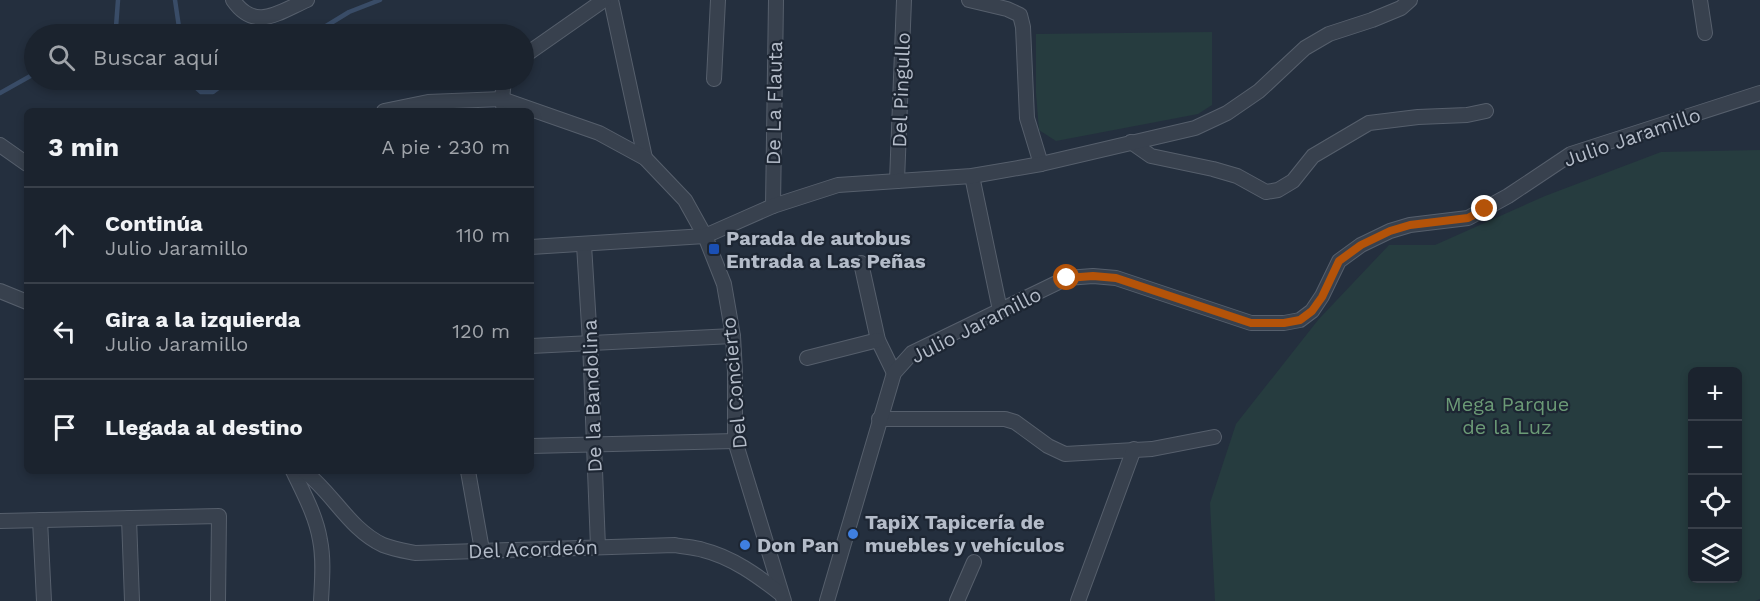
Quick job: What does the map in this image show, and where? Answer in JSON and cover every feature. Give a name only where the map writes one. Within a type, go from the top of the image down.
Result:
[{"type":"street","points":[[232,0],[240,11],[257,18],[266,18],[302,1]]},
{"type":"street","points":[[534,49],[604,0]]},
{"type":"street","points":[[610,0],[645,158]]},
{"type":"street","points":[[714,79],[718,0]]},
{"type":"street","name":"De La Flauta","points":[[773,206],[776,0]]},
{"type":"street","name":"Del Pingullo","points":[[897,181],[904,0]]},
{"type":"street","points":[[534,247],[705,236],[773,206],[838,185],[972,176],[1041,164],[1195,129],[1227,113],[1259,91],[1305,48],[1329,34],[1401,8],[1410,0]]},
{"type":"street","points":[[1700,0],[1704,33]]},
{"type":"street","points":[[974,1],[1007,9],[1020,15],[1023,27],[1027,118],[1041,164]]},
{"type":"street","points":[[407,108],[428,102],[503,105],[504,90]]},
{"type":"street","name":"Julio Jaramillo","points":[[827,601],[894,373],[912,353],[1067,278],[1093,276],[1116,278],[1251,323],[1284,323],[1300,320],[1312,311],[1322,297],[1339,261],[1361,245],[1390,231],[1410,225],[1468,218],[1508,196],[1571,154],[1760,93]]},
{"type":"street","points":[[1131,142],[1151,156],[1237,176],[1266,192],[1278,190],[1293,181],[1312,156],[1370,123],[1418,117],[1467,115],[1486,111]]},
{"type":"street","name":"Del Concierto","points":[[534,114],[600,133],[645,158],[685,200],[705,236],[724,284],[733,336],[735,441],[783,598]]},
{"type":"street","points":[[0,145],[24,162]]},
{"type":"street","points":[[972,176],[1000,310]]},
{"type":"street","name":"De la Bandolina","points":[[584,245],[598,547]]},
{"type":"street","points":[[861,263],[878,340],[894,373]]},
{"type":"street","points":[[0,291],[24,301]]},
{"type":"street","points":[[534,346],[733,336]]},
{"type":"street","points":[[807,357],[878,340]]},
{"type":"street","points":[[879,419],[1005,418],[1015,422],[1048,446],[1065,454],[1152,448],[1214,437]]},
{"type":"street","points":[[534,446],[735,441]]},
{"type":"street","points":[[1078,601],[1134,449]]},
{"type":"street","points":[[294,474],[309,504],[321,542],[321,601]]},
{"type":"street","name":"Del Acordeón","points":[[307,474],[335,500],[351,522],[368,537],[385,546],[415,553],[675,545],[704,550],[738,565],[760,577],[783,598]]},
{"type":"street","points":[[469,474],[482,550]]},
{"type":"street","points":[[0,521],[219,516],[218,601]]},
{"type":"street","points":[[129,518],[132,601]]},
{"type":"street","points":[[40,520],[44,601]]},
{"type":"street","points":[[957,601],[974,562]]},
{"type":"green space","points":[[1212,32],[1212,105],[1198,114],[1056,141],[1039,130],[1036,93],[1036,34]]},
{"type":"green space","name":"Mega Parque de la Luz","points":[[1760,150],[1760,599],[1755,601],[1215,601],[1210,503],[1236,424],[1318,320],[1389,245],[1435,245],[1545,196],[1661,152]]},
{"type":"waterway","points":[[116,24],[118,0]]},
{"type":"waterway","points":[[175,0],[179,24]]},
{"type":"waterway","points":[[329,24],[349,12],[380,0]]},
{"type":"waterway","points":[[0,93],[24,80]]},
{"type":"waterway","points":[[199,90],[201,92],[216,90]]},
{"type":"place","name":"Parada de autobus Entrada a Las Peñas","points":[[714,249]]},
{"type":"place","name":"TapiX Tapicería de muebles y vehículos","points":[[853,534]]},
{"type":"place","name":"Don Pan","points":[[745,545]]},
{"type":"route","points":[[1067,278],[1093,276],[1116,278],[1251,323],[1284,323],[1300,320],[1312,311],[1322,297],[1339,261],[1361,245],[1390,231],[1410,225],[1468,218],[1485,209]]}]
